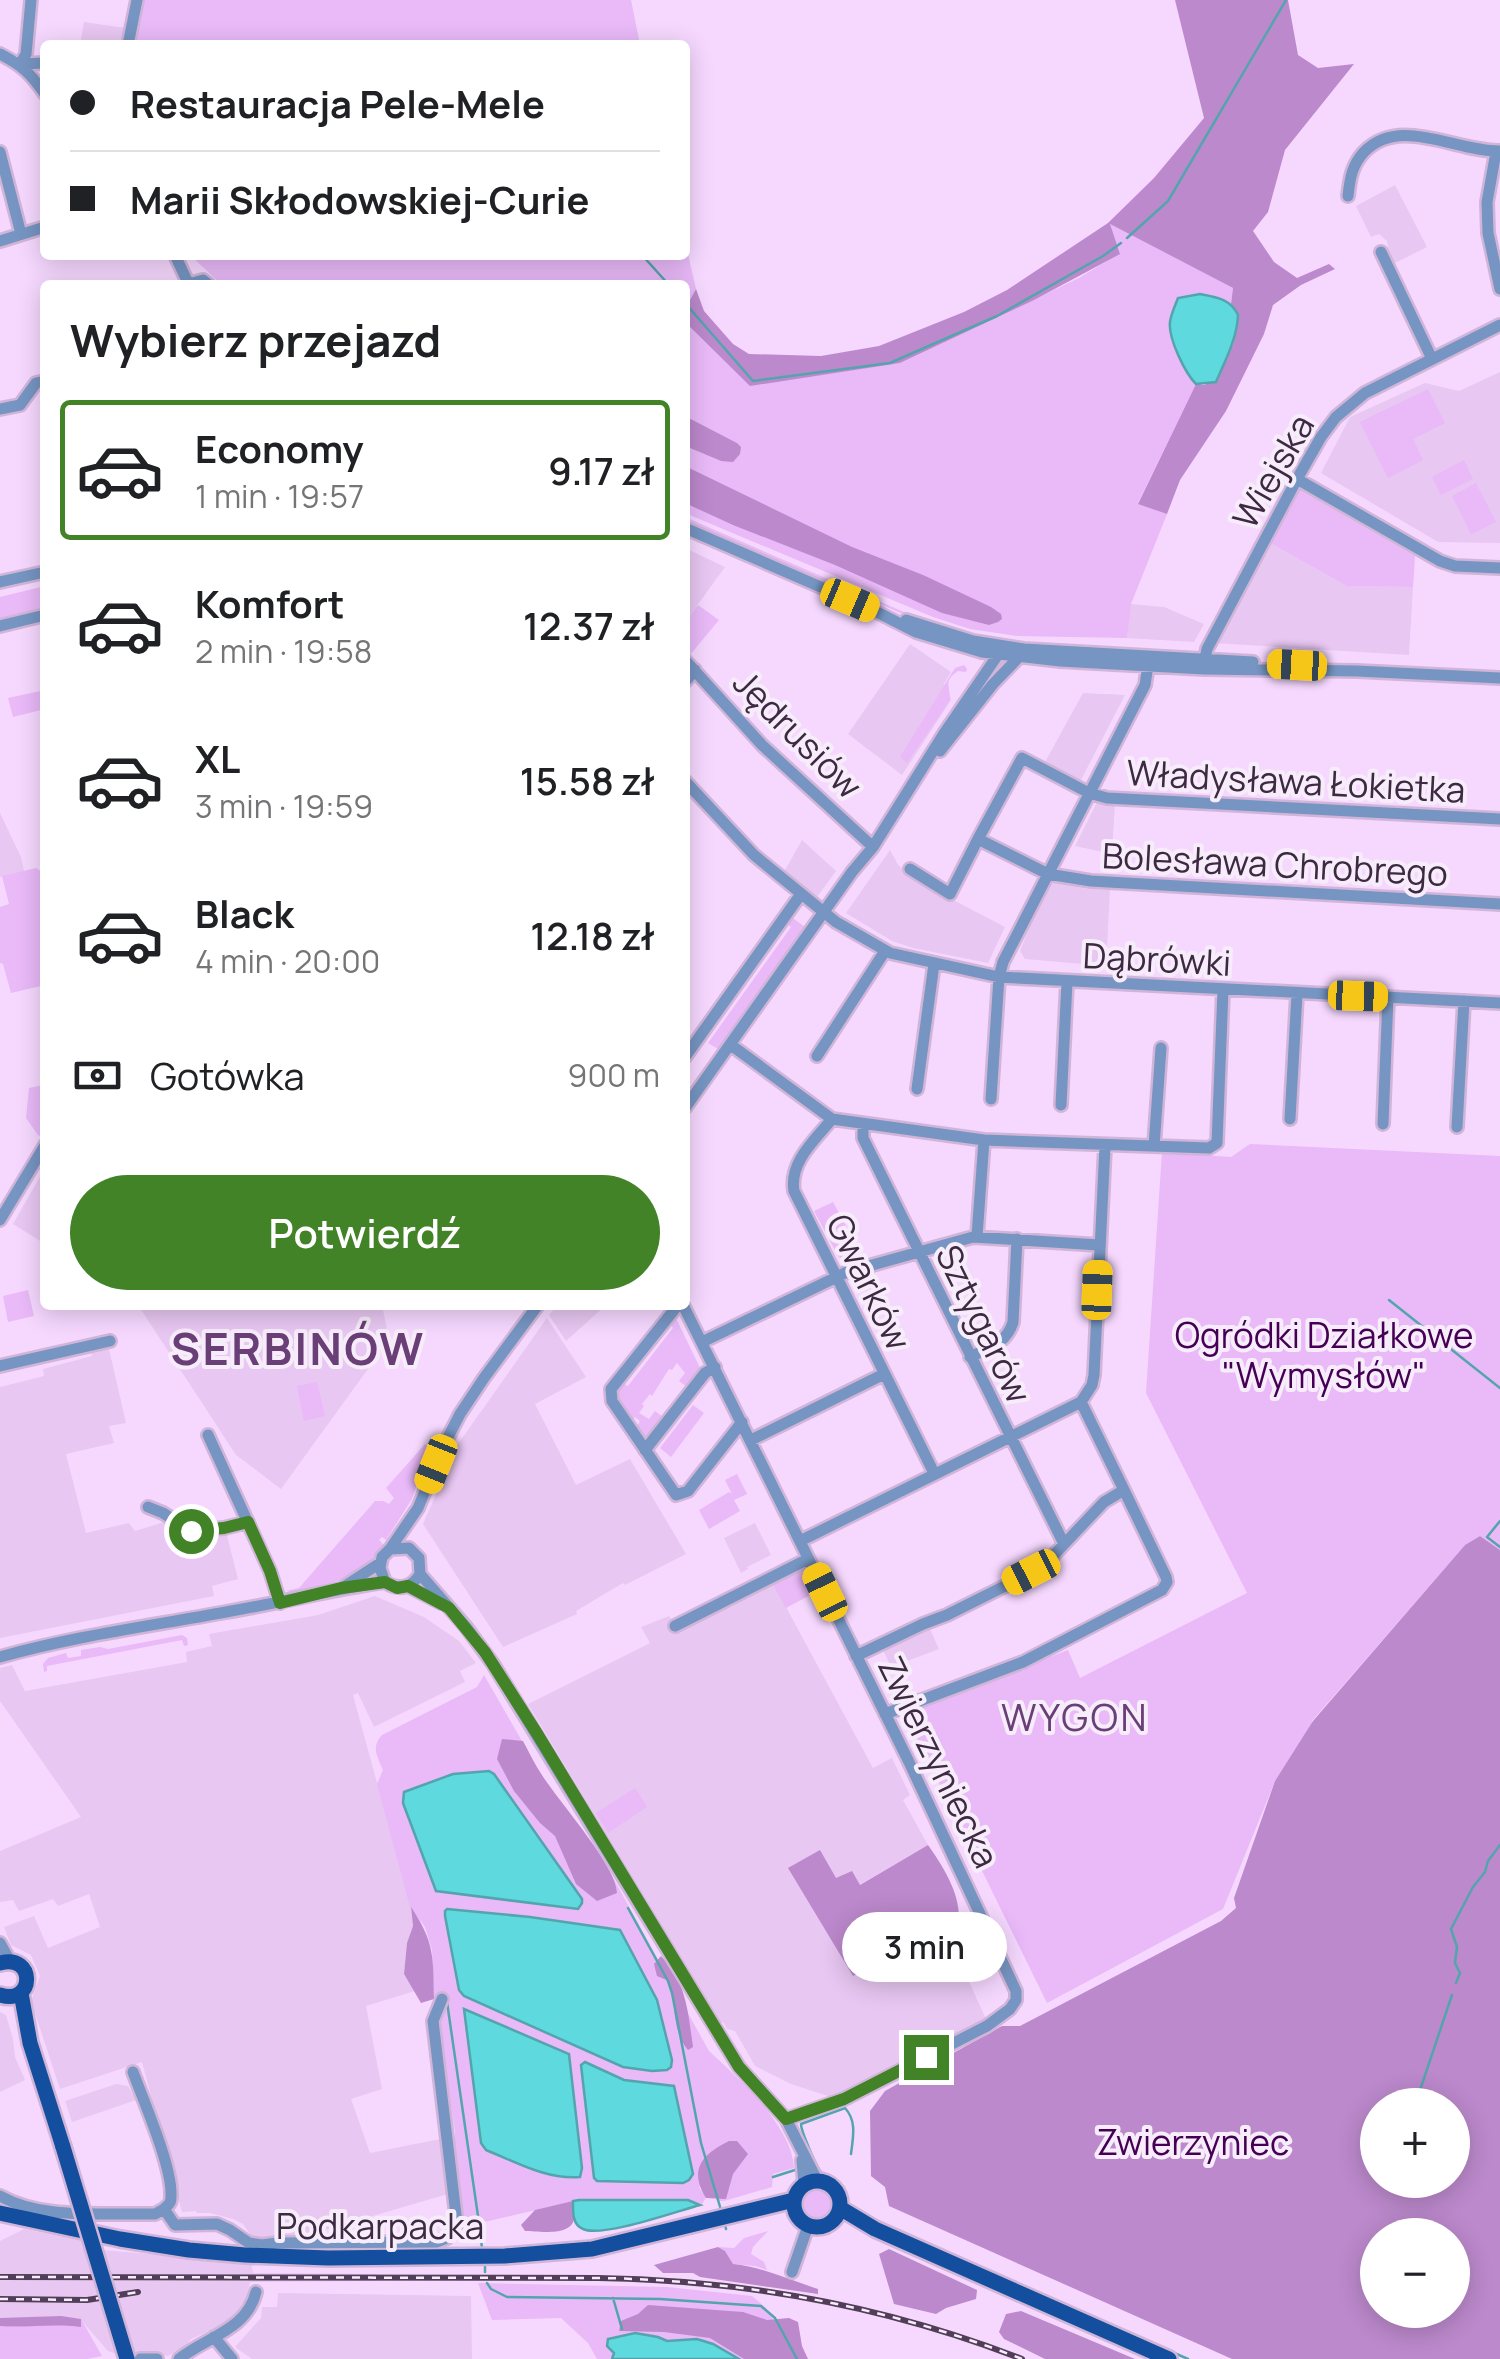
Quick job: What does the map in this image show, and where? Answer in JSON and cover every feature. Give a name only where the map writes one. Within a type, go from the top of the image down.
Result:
[{"type":"main road","points":[[5,1962],[16,1962],[25,1970],[27,1982],[10,1995],[64,2147],[128,2359]]},
{"type":"main road","points":[[810,2182],[832,2186],[839,2196],[838,2213],[824,2226],[808,2226],[798,2218],[796,2194],[810,2182]]},
{"type":"main road","name":"Podkarpacka","points":[[0,2213],[189,2250],[328,2258],[565,2253],[638,2240],[758,2209],[794,2205]]},
{"type":"main road","points":[[838,2213],[1170,2359]]},
{"type":"street","points":[[20,64],[26,54],[31,0]]},
{"type":"street","points":[[129,40],[137,0]]},
{"type":"street","points":[[0,54],[20,64],[40,87]]},
{"type":"street","points":[[20,64],[40,63]]},
{"type":"street","points":[[1348,196],[1355,163],[1380,139],[1416,136],[1498,152],[1486,202],[1500,289]]},
{"type":"street","points":[[0,152],[21,234]]},
{"type":"street","points":[[0,241],[40,228]]},
{"type":"street","points":[[1380,252],[1432,359]]},
{"type":"street","name":"Wiejska","points":[[1204,664],[1207,648],[1321,437],[1352,402],[1380,384],[1500,326]]},
{"type":"street","points":[[0,410],[20,405],[32,387],[40,383]]},
{"type":"street","points":[[1297,478],[1440,562],[1500,568]]},
{"type":"street","points":[[690,530],[972,655],[979,672],[973,690]]},
{"type":"street","points":[[0,582],[40,573]]},
{"type":"street","points":[[868,608],[1019,657],[1060,662],[1297,665],[1500,678]]},
{"type":"street","points":[[0,626],[40,616]]},
{"type":"street","points":[[937,640],[982,652],[1062,652],[1204,664]]},
{"type":"street","points":[[993,684],[1004,661],[1002,651]]},
{"type":"street","points":[[690,1101],[873,847],[1002,651]]},
{"type":"street","points":[[918,777],[1019,657]]},
{"type":"street","name":"Jędrusiów","points":[[690,665],[762,745],[873,847]]},
{"type":"street","points":[[992,1099],[999,977],[1006,954],[1145,685],[1148,665]]},
{"type":"street","name":"Władysława Łokietka","points":[[978,839],[1022,758],[1089,793],[1107,798],[1500,819]]},
{"type":"street","name":"Dąbrówki","points":[[690,786],[754,855],[825,914],[884,951],[999,977],[1500,1004]]},
{"type":"street","points":[[910,869],[950,894],[978,839]]},
{"type":"street","name":"Bolesława Chrobrego","points":[[978,839],[1048,874],[1090,882],[1500,904]]},
{"type":"street","points":[[690,1050],[801,894]]},
{"type":"street","points":[[817,1056],[884,951]]},
{"type":"street","points":[[916,1090],[934,964]]},
{"type":"street","points":[[1061,1106],[1067,982]]},
{"type":"street","points":[[731,1045],[832,1119],[984,1140],[1210,1148],[1217,1143],[1223,990]]},
{"type":"street","points":[[1290,1119],[1296,994]]},
{"type":"street","points":[[1384,1124],[1388,997]]},
{"type":"street","points":[[1457,1127],[1464,1001]]},
{"type":"street","points":[[1154,1146],[1161,1048]]},
{"type":"street","name":"Gwarków","points":[[832,1119],[801,1156],[792,1184],[794,1191],[934,1474]]},
{"type":"street","name":"Sztygarów","points":[[863,1125],[863,1138],[1064,1544]]},
{"type":"street","points":[[978,1236],[984,1140]]},
{"type":"street","points":[[800,1541],[1081,1402],[1092,1385],[1094,1365],[1106,1146]]},
{"type":"street","points":[[0,1220],[40,1153]]},
{"type":"street","points":[[702,1342],[836,1276],[978,1236],[1099,1245]]},
{"type":"street","points":[[970,1357],[1009,1334],[1017,1240]]},
{"type":"street","points":[[0,1654],[280,1603],[341,1588],[385,1582],[397,1588],[408,1586],[420,1574],[413,1534],[418,1508],[440,1455],[460,1414],[534,1310]]},
{"type":"street","name":"Zwierzyniecka","points":[[677,1310],[611,1389],[612,1401],[676,1495],[688,1491],[742,1422]]},
{"type":"street","name":"Zwierzyniecka","points":[[684,1310],[751,1440],[1014,1984],[1016,2000],[987,2026],[835,2103],[786,2119]]},
{"type":"street","points":[[0,1366],[110,1341]]},
{"type":"street","points":[[645,1450],[705,1373],[714,1367]]},
{"type":"street","points":[[751,1440],[884,1374]]},
{"type":"street","points":[[885,1714],[1023,1662],[1162,1590],[1166,1576],[1081,1402]]},
{"type":"street","points":[[208,1435],[270,1571],[280,1603]]},
{"type":"street","points":[[856,1656],[1031,1572],[1124,1490]]},
{"type":"street","points":[[148,1507],[191,1531],[248,1522]]},
{"type":"street","points":[[341,1588],[380,1563],[418,1508]]},
{"type":"street","points":[[390,1549],[402,1546],[414,1552]]},
{"type":"street","points":[[675,1626],[808,1559]]},
{"type":"street","points":[[380,1563],[385,1582]]},
{"type":"street","points":[[420,1574],[485,1652],[739,2067],[786,2119],[810,2182]]},
{"type":"street","points":[[408,1586],[449,1608]]},
{"type":"street","points":[[0,1943],[5,1962]]},
{"type":"street","points":[[164,2209],[175,2225],[216,2224],[255,2245],[406,2244],[447,2238],[457,2223],[433,2021],[442,1999]]},
{"type":"street","points":[[0,2196],[42,2210],[155,2214],[170,2204],[172,2194],[164,2162],[132,2072]]},
{"type":"street","points":[[792,2272],[808,2226]]},
{"type":"street","points":[[179,2359],[246,2315],[256,2292]]},
{"type":"street","points":[[214,2338],[232,2359]]},
{"type":"street","points":[[140,2359],[157,2359]]},
{"type":"shaded area","points":[[84,22],[125,28],[122,40],[81,40]]},
{"type":"shaded area","points":[[1395,185],[1427,247],[1391,265],[1387,241],[1379,234],[1371,237],[1356,206]]},
{"type":"shaded area","points":[[1200,294],[1227,302],[1238,315],[1233,341],[1216,382],[1196,384],[1178,355],[1170,322],[1178,298]]},
{"type":"shaded area","points":[[1500,372],[1500,543],[1438,542],[1321,473],[1350,417],[1425,383],[1459,391]]},
{"type":"shaded area","points":[[1268,542],[1347,586],[1413,587],[1409,655],[1213,643]]},
{"type":"shaded area","points":[[690,550],[725,567],[690,615]]},
{"type":"shaded area","points":[[1130,604],[1164,607],[1204,624],[1194,642],[1127,638]]},
{"type":"shaded area","points":[[910,644],[951,672],[944,684],[951,700],[902,775],[848,734]]},
{"type":"shaded area","points":[[1083,693],[1125,695],[1081,780],[1045,762]]},
{"type":"shaded area","points":[[1097,802],[1115,802],[1112,854],[1075,846]]},
{"type":"shaded area","points":[[0,813],[24,871],[0,877]]},
{"type":"shaded area","points":[[802,840],[836,871],[817,897],[784,872]]},
{"type":"shaded area","points":[[890,850],[898,865],[919,882],[1005,927],[988,963],[892,941],[846,913]]},
{"type":"shaded area","points":[[1055,882],[1110,890],[1106,966],[1025,959],[1020,951]]},
{"type":"shaded area","points":[[40,1177],[40,1241],[13,1224]]},
{"type":"shaded area","points":[[141,1310],[383,1310],[389,1340],[281,1489],[236,1455]]},
{"type":"shaded area","points":[[554,1310],[600,1310],[566,1341],[549,1315]]},
{"type":"shaded area","points":[[547,1318],[586,1377],[535,1404],[576,1485],[630,1459],[686,1554],[623,1583],[576,1611],[577,1614],[503,1647],[423,1524],[458,1444]]},
{"type":"shaded area","points":[[109,1349],[126,1423],[109,1426],[114,1443],[66,1454],[86,1533],[129,1523],[135,1531],[164,1522],[187,1538],[226,1531],[238,1579],[212,1586],[214,1596],[0,1638],[0,1387],[44,1376],[43,1369]]},
{"type":"shaded area","points":[[755,1523],[771,1555],[741,1573],[724,1538]]},
{"type":"shaded area","points":[[773,1583],[873,1768],[892,1758],[910,1795],[903,1800],[928,1845],[859,1885],[853,1976],[946,1931],[986,2019],[831,2097],[791,2084],[755,2066],[735,2031],[718,2021],[528,1704],[650,1643],[641,1627],[669,1616],[678,1631]]},
{"type":"shaded area","points":[[375,1596],[424,1617],[459,1641],[476,1663],[460,1671],[465,1682],[374,1727],[358,1693],[353,1695],[411,1907],[413,1926],[404,1974],[415,1991],[366,2006],[382,2089],[351,2099],[370,2153],[445,2138],[448,2194],[304,2236],[254,2240],[243,2224],[233,2219],[182,2212],[142,2062],[60,2089],[31,2001],[40,1976],[31,1955],[11,1945],[4,1927],[34,1916],[48,1948],[100,1927],[89,1894],[58,1906],[53,1899],[19,1911],[13,1900],[0,1902],[0,1851],[81,1817],[0,1701],[0,1668],[12,1665],[25,1691],[187,1662],[186,1652],[212,1646],[209,1634],[318,1615]]},
{"type":"shaded area","points":[[929,1627],[939,1649],[891,1667],[883,1650]]},
{"type":"shaded area","points":[[489,1771],[582,1899],[578,1909],[436,1891],[403,1803],[404,1792],[453,1774]]},
{"type":"shaded area","points":[[447,1909],[620,1930],[657,2000],[671,2067],[652,2071],[623,2067],[464,1996],[459,1990],[445,1916]]},
{"type":"shaded area","points":[[464,2009],[569,2054],[580,2177],[532,2169],[486,2150],[481,2143]]},
{"type":"shaded area","points":[[0,2012],[6,2015],[15,2057],[25,2080],[0,2092]]},
{"type":"shaded area","points":[[585,2062],[624,2080],[674,2086],[693,2174],[689,2180],[683,2183],[594,2178],[581,2065]]},
{"type":"shaded area","points":[[116,2084],[128,2086],[136,2100],[72,2122],[65,2101]]},
{"type":"shaded area","points":[[688,2200],[700,2205],[593,2231],[579,2227],[575,2221],[573,2201]]},
{"type":"shaded area","points":[[24,2229],[99,2244],[101,2250],[251,2262],[253,2273],[377,2274],[377,2281],[250,2282],[245,2304],[223,2325],[191,2339],[168,2356],[151,2353],[125,2357],[108,2351],[80,2319],[0,2318],[0,2241]]},
{"type":"shaded area","points":[[278,2293],[471,2296],[472,2359],[252,2359],[235,2347],[261,2318],[262,2307],[277,2307]]},
{"type":"shaded area","points":[[635,2333],[667,2341],[697,2339],[739,2359],[612,2359],[614,2353],[607,2346],[608,2339]]},
{"type":"green space","points":[[141,0],[631,0],[639,40],[133,40]]},
{"type":"green space","points":[[1175,0],[1288,0],[1298,55],[1318,68],[1354,64],[1285,150],[1268,212],[1253,231],[1274,262],[1297,278],[1329,264],[1335,269],[1301,285],[1273,305],[1264,334],[1226,411],[1180,480],[1167,514],[1138,504],[1196,384],[1205,385],[1222,367],[1233,345],[1238,315],[1231,304],[1233,288],[1110,224],[1120,254],[1034,300],[900,363],[750,386],[690,327],[690,300],[696,289],[704,311],[733,344],[749,354],[821,356],[879,346],[964,312],[1007,290],[1108,223],[1154,178],[1204,118]]},
{"type":"green space","points":[[1108,223],[1233,288],[1231,304],[1221,298],[1178,298],[1172,314],[1173,344],[1196,384],[1138,503],[1167,514],[1131,604],[1127,638],[1017,636],[970,629],[690,515],[690,448],[721,461],[737,443],[690,419],[690,327],[750,385],[900,363],[1079,278],[1120,253]]},
{"type":"green space","points":[[195,260],[689,260],[696,289],[690,300],[690,280],[217,280]]},
{"type":"green space","points":[[1428,389],[1445,423],[1413,439],[1423,460],[1388,478],[1360,422]]},
{"type":"green space","points":[[690,419],[741,447],[733,462],[690,448]]},
{"type":"green space","points":[[1464,460],[1473,479],[1441,495],[1432,477]]},
{"type":"green space","points":[[690,468],[852,547],[991,607],[1002,619],[989,625],[942,613],[690,505]]},
{"type":"green space","points":[[1476,483],[1496,522],[1471,534],[1452,496]]},
{"type":"green space","points":[[1299,489],[1415,556],[1413,587],[1347,586],[1268,542]]},
{"type":"green space","points":[[690,519],[939,625],[912,618]]},
{"type":"green space","points":[[40,587],[40,612],[0,622],[0,597]]},
{"type":"green space","points":[[698,605],[719,620],[690,655],[690,615]]},
{"type":"green space","points":[[964,665],[966,672],[958,671],[949,681],[950,700],[907,763],[900,757],[955,668]]},
{"type":"green space","points":[[40,691],[40,710],[13,717],[8,698]]},
{"type":"green space","points":[[36,868],[40,871],[40,986],[11,993],[0,963],[0,907],[9,904],[2,876]]},
{"type":"green space","points":[[790,916],[805,927],[718,1049],[708,1043],[791,927],[785,923]]},
{"type":"green space","points":[[40,1086],[40,1136],[26,1118],[29,1088]]},
{"type":"green space","name":"Ogródki Działkowe \"Wymysłów\"","points":[[1250,1144],[1500,1156],[1500,1550],[1480,1536],[1465,1545],[1312,1721],[1275,1781],[1223,1909],[1047,2003],[904,1712],[1017,1669],[1023,1671],[1068,1650],[1080,1678],[1247,1593],[1146,1393],[1162,1152],[1231,1157]]},
{"type":"green space","points":[[833,1202],[864,1259],[847,1263],[838,1256],[814,1211]]},
{"type":"green space","points":[[28,1290],[34,1316],[8,1322],[3,1296]]},
{"type":"green space","points":[[674,1314],[701,1370],[687,1387],[679,1381],[685,1373],[677,1363],[669,1369],[639,1413],[649,1419],[655,1411],[663,1417],[646,1441],[635,1430],[640,1421],[635,1417],[632,1422],[614,1393],[621,1382],[628,1386],[673,1328],[668,1322]]},
{"type":"green space","points":[[317,1382],[325,1416],[304,1421],[297,1386]]},
{"type":"green space","points":[[693,1405],[704,1413],[671,1457],[660,1448]]},
{"type":"green space","points":[[425,1444],[429,1448],[412,1499],[386,1540],[379,1540],[385,1546],[359,1570],[339,1581],[312,1590],[286,1591],[299,1588],[375,1501],[389,1504],[394,1498],[386,1488]]},
{"type":"green space","points":[[737,1474],[747,1494],[734,1500],[740,1511],[709,1529],[699,1510],[729,1492],[732,1494],[725,1480]]},
{"type":"green space","name":"Zwierzyniec","points":[[1480,1536],[1500,1550],[1500,2359],[1232,2359],[889,2206],[885,2187],[871,2176],[870,2111],[885,2091],[1002,2026],[1020,2026],[1221,1921],[1236,1908],[1234,1898],[1275,1781],[1313,1721],[1465,1545]]},
{"type":"green space","points":[[802,1567],[814,1593],[786,1608],[772,1583],[678,1631],[677,1629]]},
{"type":"green space","points":[[182,1635],[188,1645],[184,1646],[182,1640],[47,1666],[44,1672],[43,1664],[48,1658],[66,1653],[68,1658],[81,1656],[81,1650]]},
{"type":"green space","points":[[484,1675],[542,1776],[612,1876],[709,2051],[762,2104],[784,2136],[794,2168],[773,2174],[772,2187],[717,2201],[712,2187],[699,2187],[706,2198],[702,2204],[688,2200],[579,2200],[463,2227],[464,2215],[455,2187],[455,2132],[434,1999],[432,1950],[425,1927],[410,1907],[377,1784],[383,1770],[376,1748],[382,1735],[477,1687]],"holes":[[[453,1774],[494,1774],[582,1903],[413,1827],[403,1803],[404,1792]],[[445,1910],[615,1928],[657,2000],[672,2060],[623,2067],[464,1996],[459,1989]],[[569,2055],[582,2168],[579,2177],[543,2173],[486,2150]],[[586,2062],[624,2080],[674,2086],[683,2183],[594,2178]]]},
{"type":"green space","points":[[502,1739],[523,1741],[542,1775],[608,1867],[617,1893],[597,1901],[576,1884],[555,1836],[514,1791],[497,1759]]},
{"type":"green space","points":[[635,1788],[647,1807],[608,1833],[596,1813]]},
{"type":"green space","points":[[928,1845],[953,1888],[959,1917],[946,1931],[853,1976],[788,1868],[820,1850],[836,1878],[852,1871],[860,1885]]},
{"type":"green space","points":[[411,1907],[425,1931],[433,1961],[434,1999],[421,2003],[404,1974],[413,1926]]},
{"type":"green space","points":[[661,1956],[685,1998],[693,2047],[688,2050],[677,2026],[669,1981],[657,1976],[654,1964]]},
{"type":"green space","points":[[737,2141],[748,2154],[733,2174],[726,2199],[706,2198],[698,2179],[701,2164],[712,2151]]},
{"type":"green space","points":[[816,2188],[827,2193],[832,2204],[827,2215],[816,2220],[805,2215],[800,2204],[805,2193]]},
{"type":"green space","points":[[573,2201],[574,2219],[567,2228],[525,2231],[521,2225],[535,2210]]},
{"type":"green space","points":[[768,2231],[751,2254],[764,2262],[767,2270],[733,2264],[718,2247],[734,2248],[744,2238]]},
{"type":"green space","points":[[718,2247],[733,2264],[818,2289],[818,2294],[693,2273],[663,2273],[654,2265]]},
{"type":"green space","points":[[889,2249],[977,2290],[976,2299],[936,2314],[894,2304],[879,2254]]},
{"type":"green space","points":[[478,2283],[667,2287],[752,2296],[766,2308],[794,2359],[597,2359],[588,2343],[561,2318],[492,2320]]},
{"type":"green space","points":[[648,2305],[743,2312],[767,2320],[789,2318],[798,2322],[808,2359],[744,2359],[710,2338],[619,2331],[621,2321]]},
{"type":"green space","points":[[1021,2311],[1135,2359],[1045,2359],[1004,2339],[999,2332],[1006,2314]]},
{"type":"green space","points":[[0,2318],[81,2319],[81,2327],[0,2326]]},
{"type":"green space","points":[[81,2319],[102,2356],[0,2359],[0,2326],[80,2326]]},
{"type":"waterway","points":[[1127,238],[1168,201],[1286,0]]},
{"type":"waterway","points":[[690,309],[753,381],[890,363],[997,316],[1121,243]]},
{"type":"waterway","points":[[646,260],[664,280]]},
{"type":"waterway","points":[[1389,1300],[1500,1388]]},
{"type":"waterway","points":[[1500,1521],[1487,1537],[1500,1547]]},
{"type":"waterway","points":[[1456,1983],[1460,1973],[1451,1929],[1500,1845]]},
{"type":"waterway","points":[[628,1908],[672,1993],[701,2143],[721,2210]]},
{"type":"waterway","points":[[1421,2088],[1452,1995]]},
{"type":"waterway","points":[[447,2002],[478,2216]]},
{"type":"waterway","points":[[847,2204],[840,2186],[819,2169],[801,2124],[845,2108],[853,2124],[851,2154]]},
{"type":"waterway","points":[[773,2177],[798,2169]]},
{"type":"waterway","points":[[479,2224],[482,2248]]},
{"type":"waterway","points":[[725,2225],[726,2229]]},
{"type":"waterway","points":[[485,2265],[485,2272]]},
{"type":"waterway","points":[[487,2283],[507,2297],[660,2299],[761,2306],[775,2318],[797,2359]]},
{"type":"waterway","points":[[613,2298],[622,2329]]},
{"type":"waterway","points":[[1172,2352],[1188,2359]]},
{"type":"railway","points":[[0,2277],[598,2278],[706,2284],[813,2299],[866,2311],[919,2324],[1022,2359]]},
{"type":"railway","points":[[0,2299],[87,2300],[138,2292]]},
{"type":"district","name":"SERBINÓW","points":[[298,1348]]},
{"type":"district","name":"WYGON","points":[[1075,1716]]},
{"type":"route","points":[[191,1531],[248,1522],[280,1603],[385,1582],[397,1588],[408,1586],[449,1608],[485,1652],[538,1735],[739,2067],[786,2119],[835,2103],[926,2057]]}]
